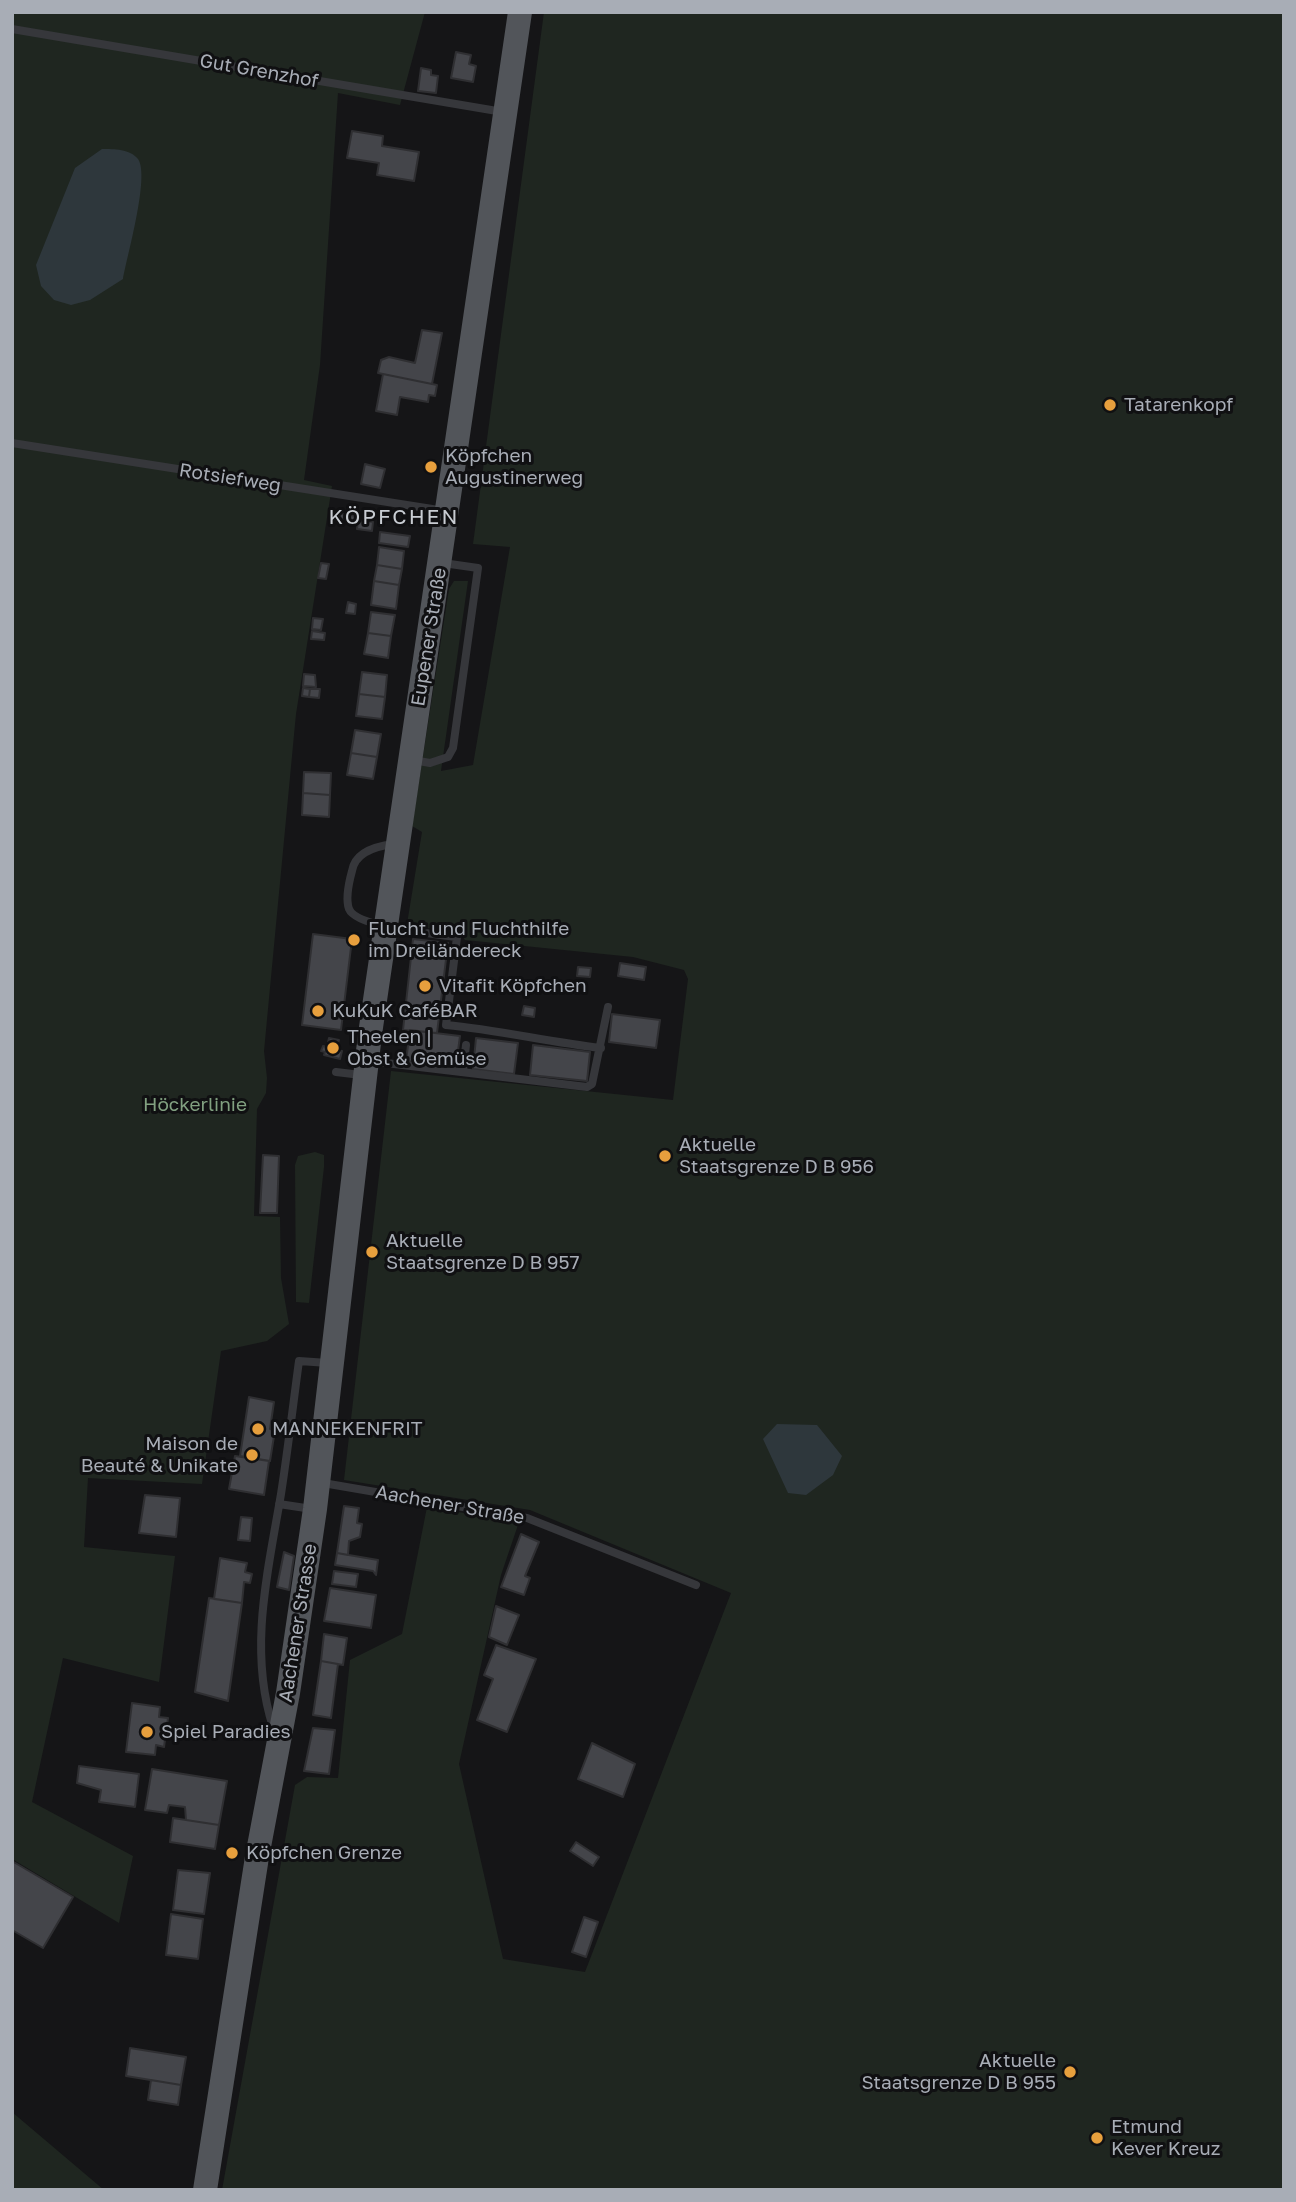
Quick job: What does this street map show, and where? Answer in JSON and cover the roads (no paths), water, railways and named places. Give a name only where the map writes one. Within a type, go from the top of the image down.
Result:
[{"type":"main road","name":"Eupener Straße","points":[[342,1262],[385,926],[520,12]]},
{"type":"main road","name":"Aachener Strasse","points":[[205,2190],[319,1482],[342,1262]]},
{"type":"lane","name":"Gut Grenzhof","points":[[12,30],[506,113]]},
{"type":"lane","name":"Rotsiefweg","points":[[12,443],[448,512]]},
{"type":"lane","points":[[410,760],[430,762],[448,757],[453,748],[478,568],[440,563]]},
{"type":"lane","points":[[397,843],[380,846],[362,855],[353,864],[349,912],[360,920],[385,926],[457,937],[446,1025],[515,1033],[532,1040],[601,1048]]},
{"type":"lane","points":[[336,1072],[365,1068],[463,1072],[587,1087],[592,1084],[608,1007]]},
{"type":"lane","points":[[463,1072],[466,1045]]},
{"type":"lane","points":[[279,1743],[264,1697],[261,1611],[299,1361],[332,1364]]},
{"type":"lane","name":"Aachener Straße","points":[[319,1482],[527,1518],[696,1585]]},
{"type":"lane","points":[[279,1504],[315,1509]]},
{"type":"place","name":"Tatarenkopf","points":[[1110,405]]},
{"type":"place","name":"Köpfchen Augustinerweg","points":[[431,467]]},
{"type":"place","name":"Flucht und Fluchthilfe im Dreiländereck","points":[[354,940]]},
{"type":"place","name":"Vitafit Köpfchen","points":[[425,986]]},
{"type":"place","name":"KuKuK CaféBAR","points":[[318,1011]]},
{"type":"place","name":"Theelen | Obst & Gemüse","points":[[333,1048]]},
{"type":"place","name":"Aktuelle Staatsgrenze D B 956","points":[[665,1156]]},
{"type":"place","name":"Aktuelle Staatsgrenze D B 957","points":[[372,1252]]},
{"type":"place","name":"MANNEKENFRIT","points":[[258,1429]]},
{"type":"place","name":"Maison de Beauté & Unikate","points":[[252,1455]]},
{"type":"place","name":"Spiel Paradies","points":[[147,1732]]},
{"type":"place","name":"Köpfchen Grenze","points":[[232,1853]]},
{"type":"place","name":"Aktuelle Staatsgrenze D B 955","points":[[1070,2072]]},
{"type":"place","name":"Etmund Kever Kreuz","points":[[1097,2138]]},
{"type":"district","name":"KÖPFCHEN","points":[[394,517]]},
{"type":"park label","name":"Höckerlinie","points":[[195,1105]]}]
